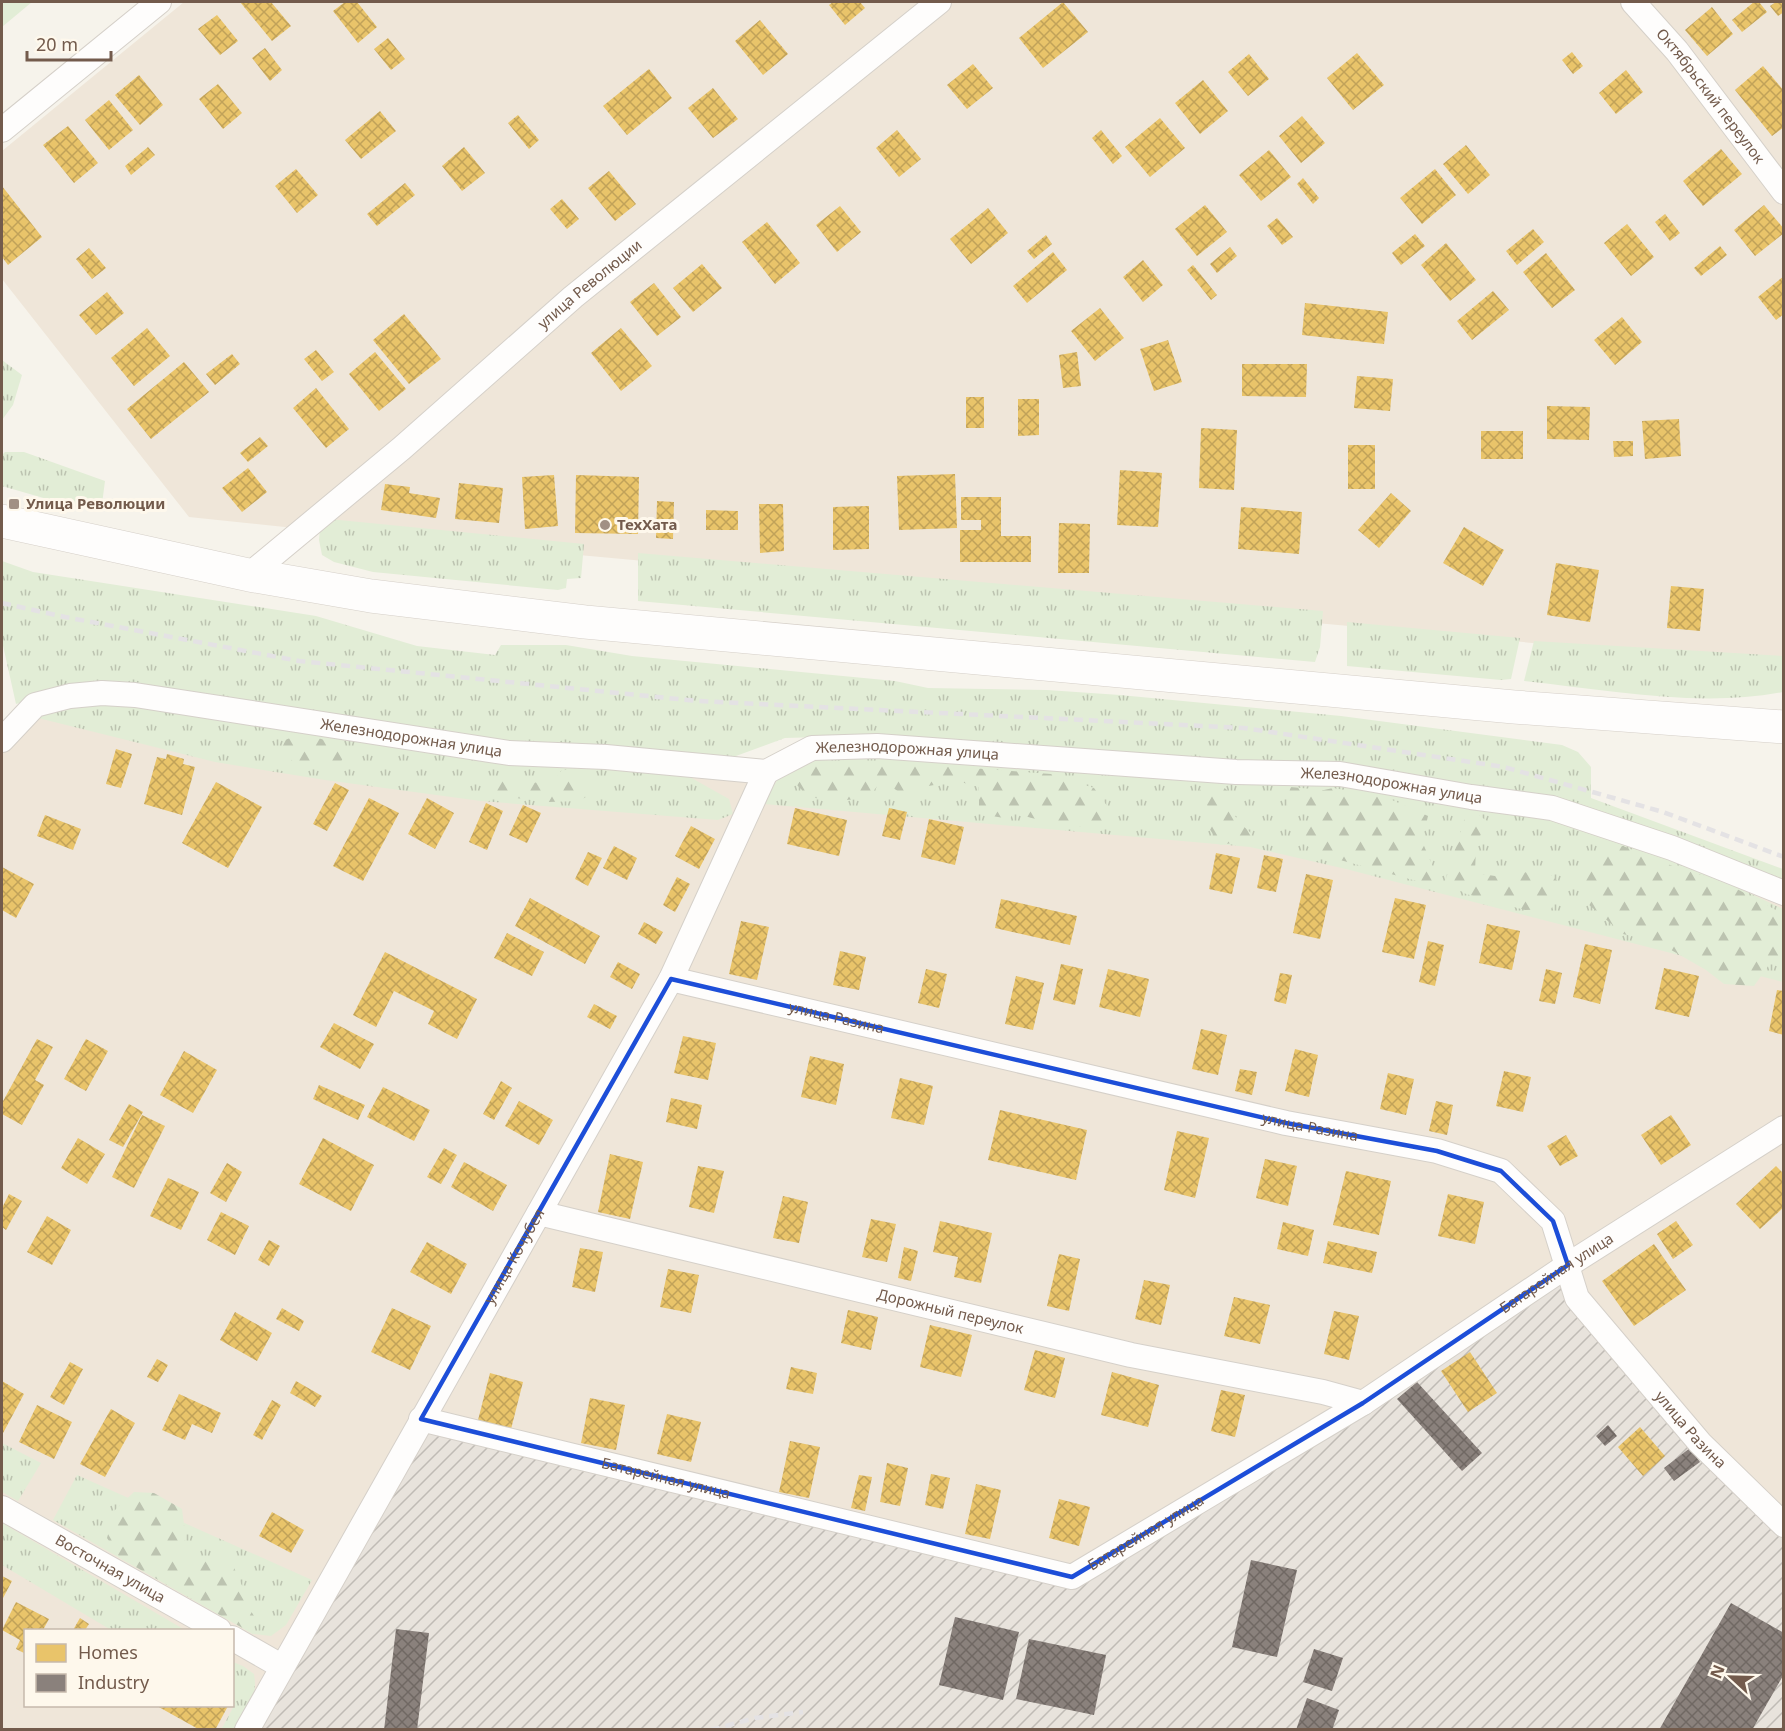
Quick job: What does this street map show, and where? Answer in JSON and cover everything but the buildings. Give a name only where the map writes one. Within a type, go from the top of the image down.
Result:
[{"type":"main road","points":[[2,521],[249,575],[371,596],[585,622],[1514,707],[1784,727]]},
{"type":"street","points":[[2,130],[159,2]]},
{"type":"street","name":"улица Революции","points":[[249,575],[402,448],[573,297],[939,2]]},
{"type":"street","name":"Октябрьский переулок","points":[[1634,2],[1677,51],[1784,192]]},
{"type":"street","name":"Железнодорожная улица","points":[[2,739],[35,705],[70,696],[102,693],[146,697],[509,753],[606,757],[766,772],[812,748],[877,746],[1236,772],[1340,774],[1471,797],[1552,808],[1672,848],[1784,893]]},
{"type":"street","name":"улица Кочубея","points":[[247,1730],[281,1666],[671,979],[766,772]]},
{"type":"street","name":"улица Разина","points":[[671,979],[1286,1123],[1437,1152],[1501,1171],[1553,1221],[1577,1298],[1700,1443],[1784,1525]]},
{"type":"street","name":"Батарейная улица","points":[[421,1419],[1072,1577],[1363,1403],[1568,1265],[1782,1132]]},
{"type":"street","name":"Дорожный переулок","points":[[539,1213],[1131,1355],[1323,1392],[1363,1403]]},
{"type":"street","name":"Восточная улица","points":[[2,1508],[217,1629]]},
{"type":"street","points":[[234,1639],[281,1666]]},
{"type":"highlighted area","points":[[671,979],[1286,1123],[1437,1151],[1501,1171],[1553,1221],[1568,1265],[1363,1403],[1072,1577],[421,1419]]},
{"type":"shaded area","points":[[184,2],[1783,2],[1783,666],[351,534],[189,517],[2,279],[2,151]]},
{"type":"shaded area","points":[[35,705],[710,766],[1014,755],[1783,893],[1783,1525],[1072,1577],[247,1729],[2,1730],[2,740]]},
{"type":"shaded area","points":[[1568,1265],[1577,1298],[1783,1525],[1783,1729],[247,1730],[421,1419],[1072,1577]]},
{"type":"green space","points":[[2,2],[32,2],[2,27]]},
{"type":"green space","points":[[2,360],[22,375],[13,405],[2,420]]},
{"type":"green space","points":[[5,452],[24,452],[105,481],[102,504],[78,508],[2,486],[2,455]]},
{"type":"green space","points":[[329,519],[584,544],[581,578],[567,579],[566,588],[558,590],[373,572],[334,562],[322,555],[319,540],[320,528]]},
{"type":"green space","points":[[638,553],[1323,611],[1320,647],[1315,662],[638,601]]},
{"type":"green space","points":[[2,561],[33,572],[316,616],[417,646],[495,655],[501,645],[566,645],[632,656],[895,681],[928,688],[1047,690],[1341,716],[1562,745],[1578,752],[1591,767],[1591,798],[1783,869],[1783,885],[1464,794],[821,737],[785,738],[725,760],[483,742],[51,693],[16,704],[2,641]]},
{"type":"green space","points":[[1347,622],[1520,638],[1511,679],[1347,666]]},
{"type":"green space","points":[[1534,641],[1783,656],[1783,692],[1719,698],[1687,698],[1621,693],[1524,681]]},
{"type":"green space","points":[[112,700],[688,776],[729,799],[733,814],[718,820],[481,801],[325,780],[215,762],[34,717],[48,707]]},
{"type":"green space","points":[[298,735],[324,740],[348,751],[340,763],[297,765],[281,751],[285,740]]},
{"type":"green space","points":[[838,755],[1308,777],[1542,815],[1616,837],[1713,876],[1783,909],[1783,982],[1346,869],[1250,847],[764,804],[777,780],[811,757]]},
{"type":"green space","points":[[824,762],[957,767],[1051,774],[1094,788],[1113,814],[1103,824],[1095,827],[1059,824],[1013,813],[1010,819],[992,816],[979,809],[979,787],[957,781],[917,788],[906,797],[882,780],[868,798],[835,801],[809,797],[797,785],[810,768]]},
{"type":"green space","points":[[569,769],[587,781],[593,793],[579,801],[548,802],[516,798],[491,789],[487,781],[495,777],[519,784],[553,781],[561,771]]},
{"type":"green space","points":[[1205,782],[1220,784],[1228,791],[1226,804],[1252,834],[1244,841],[1220,845],[1209,828],[1209,808],[1198,793]]},
{"type":"green space","points":[[1290,787],[1324,790],[1333,788],[1358,792],[1392,800],[1428,816],[1422,841],[1437,877],[1431,885],[1322,855],[1299,841],[1317,819],[1302,812],[1287,810]]},
{"type":"green space","points":[[1473,811],[1487,821],[1476,845],[1475,873],[1495,876],[1528,872],[1552,876],[1564,887],[1551,909],[1525,910],[1466,894],[1445,882],[1466,814]]},
{"type":"green space","points":[[1623,846],[1675,867],[1724,882],[1783,914],[1783,955],[1771,962],[1754,986],[1724,984],[1706,970],[1659,943],[1623,934],[1581,898],[1583,868],[1606,848]]},
{"type":"green space","points":[[2,1443],[41,1463],[18,1501],[2,1492]]},
{"type":"green space","points":[[77,1475],[312,1580],[286,1625],[271,1636],[253,1634],[53,1520]]},
{"type":"green space","points":[[134,1492],[154,1493],[182,1509],[186,1540],[172,1547],[189,1561],[231,1561],[243,1588],[247,1605],[256,1619],[253,1634],[120,1558],[107,1538],[115,1510]]},
{"type":"green space","points":[[2,1523],[183,1629],[109,1629],[2,1565]]},
{"type":"green space","points":[[234,1662],[254,1674],[254,1697],[239,1729],[221,1730],[235,1704]]},
{"type":"railway","points":[[2,603],[299,661],[698,701],[1244,728],[1504,767],[1663,812],[1784,857]]},
{"type":"railway","points":[[711,1730],[755,1718],[803,1712]]},
{"type":"place","name":"Улица Революции","points":[[14,504]]},
{"type":"place","name":"ТехХата","points":[[605,525]]}]
